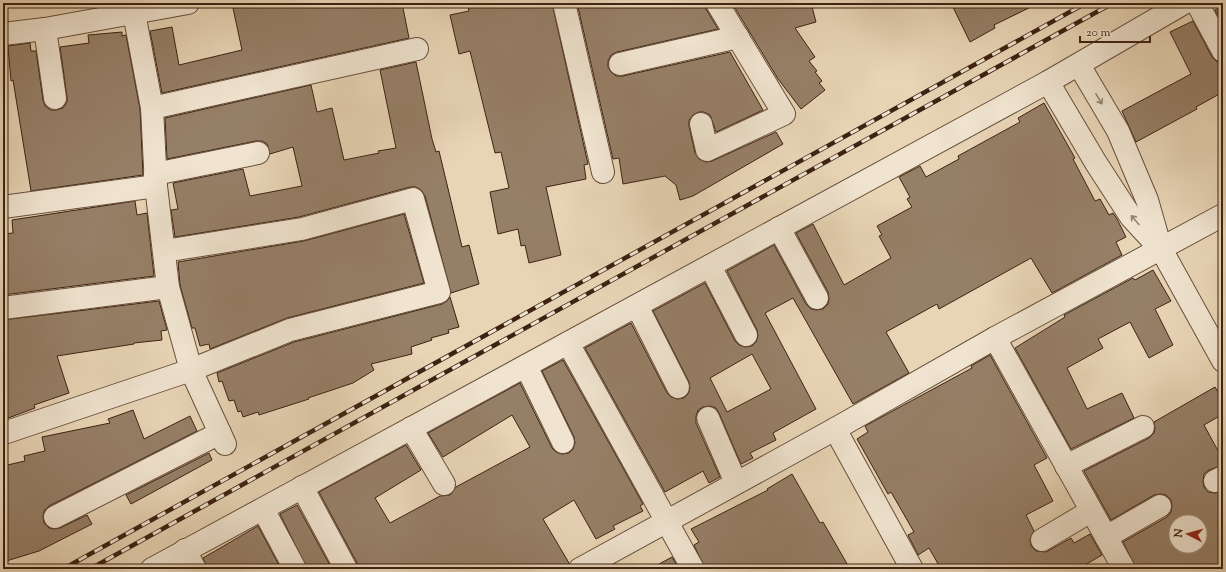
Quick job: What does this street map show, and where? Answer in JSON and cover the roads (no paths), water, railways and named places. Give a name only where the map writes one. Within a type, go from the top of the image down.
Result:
[{"type":"street","points":[[3,34],[45,30],[188,3]]},
{"type":"street","points":[[564,3],[603,172]]},
{"type":"street","points":[[701,124],[707,150],[784,114],[717,3]]},
{"type":"street","points":[[152,569],[190,560],[263,508],[1048,82],[1184,3]]},
{"type":"street","points":[[1197,3],[1223,50]]},
{"type":"street","points":[[55,517],[222,438],[191,370],[168,287],[155,180],[152,108],[134,14]]},
{"type":"street","points":[[45,30],[55,98]]},
{"type":"street","points":[[620,64],[738,37]]},
{"type":"street","points":[[152,108],[417,49]]},
{"type":"street","points":[[1079,65],[1118,132],[1147,200],[1161,249],[1223,361]]},
{"type":"street","points":[[1048,82],[1096,163],[1131,217],[1161,249]]},
{"type":"street","points":[[3,207],[155,180],[258,153]]},
{"type":"street","points":[[4,434],[191,370],[290,330],[440,292],[413,199],[302,229],[164,251]]},
{"type":"street","points":[[580,569],[835,429],[995,338],[1223,215]]},
{"type":"street","points":[[779,228],[817,298]]},
{"type":"street","points":[[710,266],[746,335]]},
{"type":"street","points":[[3,308],[168,287]]},
{"type":"street","points":[[637,306],[678,388]]},
{"type":"street","points":[[995,338],[1124,569]]},
{"type":"street","points":[[568,343],[693,569]]},
{"type":"street","points":[[526,366],[563,442]]},
{"type":"street","points":[[708,418],[736,483]]},
{"type":"street","points":[[1066,466],[1143,427]]},
{"type":"street","points":[[411,428],[444,484]]},
{"type":"street","points":[[835,429],[912,569]]},
{"type":"street","points":[[302,487],[346,569]]},
{"type":"street","points":[[1106,537],[1160,506]]},
{"type":"street","points":[[263,508],[295,569]]},
{"type":"street","points":[[1042,540],[1091,511]]},
{"type":"railway","points":[[63,569],[1086,3]]},
{"type":"railway","points":[[90,569],[1113,3]]}]
